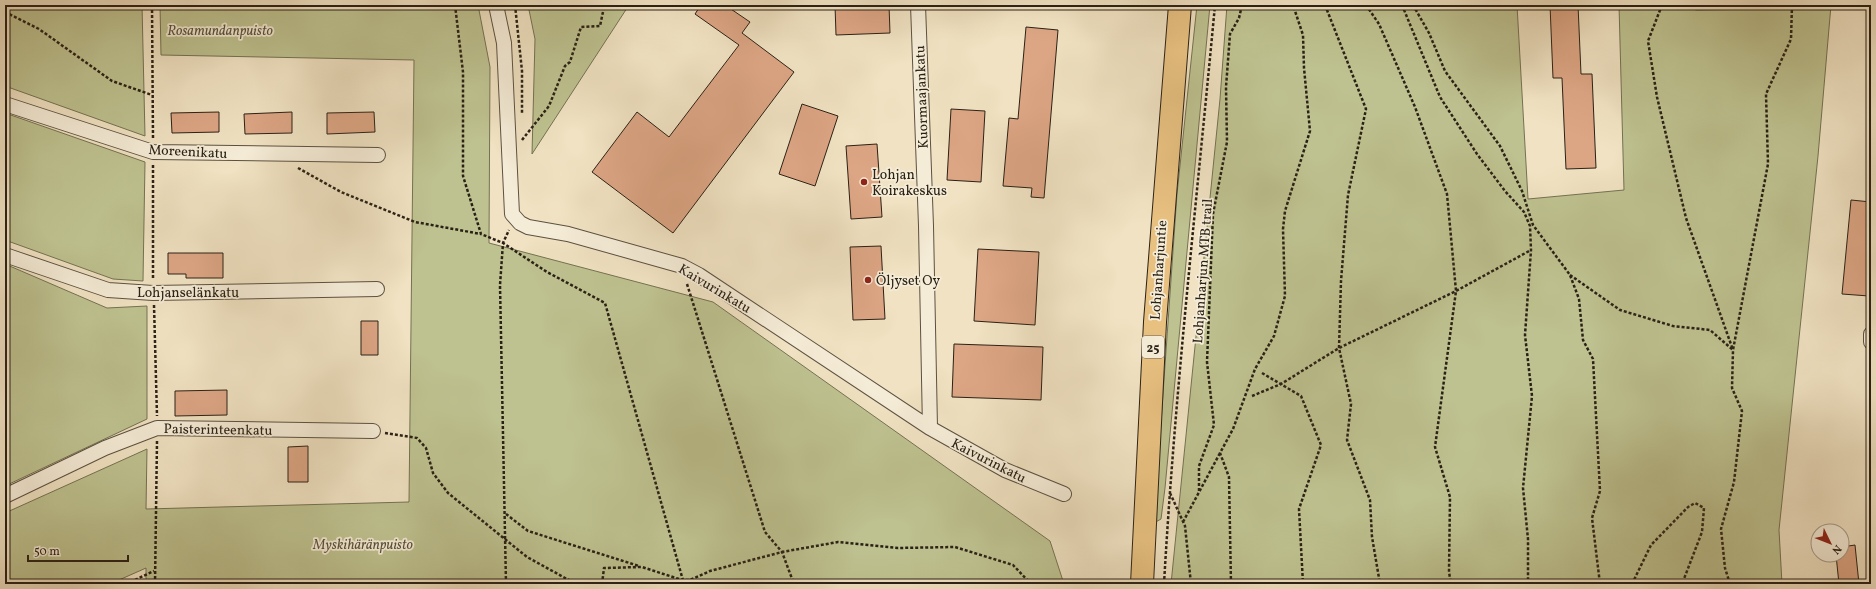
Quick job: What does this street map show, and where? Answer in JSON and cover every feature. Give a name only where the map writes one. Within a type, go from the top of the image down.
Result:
[{"type":"highway","points":[[1171,5],[1172,111]]},
{"type":"highway","name":"Lohjanharjuntie","points":[[1142,584],[1145,497],[1155,322],[1180,5]]},
{"type":"street","points":[[496,5],[504,43],[511,207],[512,214],[515,218]]},
{"type":"street","name":"Kuormaajankatu","points":[[918,5],[930,428]]},
{"type":"street","name":"Moreenikatu","points":[[5,104],[153,152],[378,155]]},
{"type":"street","name":"Kaivurinkatu","points":[[515,218],[520,224],[528,227],[568,234],[682,266],[699,275],[930,428],[1005,470],[1064,494]]},
{"type":"street","name":"Lohjanselänkatu","points":[[5,255],[108,290],[153,293],[377,289]]},
{"type":"street","points":[[1871,334],[1871,342]]},
{"type":"street","name":"Paisterinteenkatu","points":[[5,496],[105,448],[158,428],[372,431]]},
{"type":"path","points":[[455,5],[463,72],[463,176],[482,234]]},
{"type":"path","points":[[522,140],[549,106],[565,66],[570,62],[581,27],[600,26],[606,5]]},
{"type":"path","points":[[1164,584],[1170,493],[1194,218],[1215,5]]},
{"type":"path","name":"Lohjanharjun MTB trail","points":[[1200,491],[1199,466],[1214,425],[1207,362],[1213,214],[1227,142],[1226,87],[1230,34],[1239,18],[1242,5]]},
{"type":"path","points":[[1183,522],[1233,429],[1255,369],[1274,336],[1285,296],[1283,229],[1285,211],[1310,131],[1304,68],[1303,35],[1293,5]]},
{"type":"path","points":[[1325,5],[1366,109],[1348,195],[1341,281],[1339,348],[1351,404],[1347,440],[1370,500],[1372,538],[1380,584]]},
{"type":"path","points":[[1366,5],[1379,24],[1409,93],[1447,194],[1456,291],[1435,447],[1450,498],[1449,572],[1451,584]]},
{"type":"path","points":[[1402,5],[1440,97],[1477,154],[1505,191],[1524,212],[1530,226],[1531,250],[1525,335],[1532,396],[1523,488],[1528,539],[1528,584]]},
{"type":"path","points":[[1413,5],[1429,33],[1445,71],[1500,146],[1522,191],[1532,225],[1570,275],[1579,299],[1584,340],[1593,360],[1600,491],[1592,518],[1600,584]]},
{"type":"path","points":[[1662,5],[1648,41],[1657,97],[1686,218],[1733,350]]},
{"type":"path","points":[[1730,584],[1725,568],[1721,528],[1734,482],[1742,410],[1732,388],[1733,350],[1768,164],[1766,94],[1790,39],[1792,5]]},
{"type":"path","points":[[5,12],[39,29],[112,81],[152,95]]},
{"type":"path","points":[[274,154],[341,192],[415,222],[482,234],[503,243],[546,272],[605,303],[684,584]]},
{"type":"path","points":[[506,584],[500,284],[503,243],[515,218]]},
{"type":"path","points":[[1252,396],[1281,384],[1339,348],[1456,291],[1531,250]]},
{"type":"path","points":[[682,266],[766,532],[782,552],[794,584]]},
{"type":"path","points":[[1570,275],[1620,310],[1673,326],[1710,330],[1733,350]]},
{"type":"path","points":[[1262,373],[1301,396],[1321,444],[1299,509],[1303,584]]},
{"type":"path","points":[[372,431],[417,438],[426,448],[433,474],[448,493],[527,557],[576,584]]},
{"type":"path","points":[[1220,453],[1229,477],[1231,584]]},
{"type":"path","points":[[1170,493],[1184,526],[1190,584]]},
{"type":"path","points":[[1632,584],[1651,545],[1688,507],[1695,503],[1704,508],[1702,532],[1682,584]]},
{"type":"path","points":[[505,513],[528,531],[682,580],[690,580],[710,571],[782,552],[838,542],[898,548],[955,547],[1013,566],[1031,584]]},
{"type":"path","points":[[602,584],[604,568],[642,567]]},
{"type":"path","points":[[126,584],[154,571],[155,584]]},
{"type":"green space","points":[[5,5],[142,5],[145,136],[5,86]]},
{"type":"green space","points":[[160,5],[478,5],[490,67],[489,243],[713,302],[1050,541],[1064,584],[146,584],[146,568],[110,584],[5,584],[5,513],[147,449],[146,509],[409,502],[414,60],[161,55]]},
{"type":"green space","points":[[528,5],[629,5],[532,154],[535,39]]},
{"type":"green space","points":[[1197,5],[1210,5],[1165,488],[1161,519],[1154,523],[1177,194]]},
{"type":"green space","points":[[1227,5],[1517,5],[1528,199],[1624,190],[1619,5],[1683,5],[1696,10],[1765,9],[1765,5],[1831,5],[1818,156],[1779,530],[1782,584],[1171,584],[1220,99]]},
{"type":"green space","points":[[5,113],[145,162],[143,281],[113,279],[5,240]]},
{"type":"green space","points":[[5,264],[107,308],[147,306],[147,419],[5,486]]},
{"type":"building","points":[[701,5],[725,5],[750,22],[742,33],[794,72],[673,233],[592,172],[637,112],[669,137],[739,45],[695,14]]},
{"type":"building","points":[[835,5],[889,5],[890,33],[836,35]]},
{"type":"building","points":[[1550,5],[1578,5],[1581,74],[1592,74],[1596,168],[1566,169],[1562,78],[1553,78]]},
{"type":"building","points":[[1026,27],[1058,30],[1044,198],[1031,197],[1032,188],[1003,186],[1009,118],[1018,119]]},
{"type":"building","points":[[802,104],[838,116],[815,186],[779,174]]},
{"type":"building","points":[[951,109],[985,111],[981,182],[947,180]]},
{"type":"building","points":[[219,112],[219,132],[172,133],[171,113]]},
{"type":"building","points":[[292,112],[292,133],[245,134],[244,114]]},
{"type":"building","points":[[374,112],[375,132],[327,134],[327,113]]},
{"type":"building","name":"Lohjan Koirakeskus","points":[[877,144],[882,217],[851,219],[846,146]]},
{"type":"building","points":[[1851,200],[1871,202],[1871,276],[1869,296],[1842,294]]},
{"type":"building","points":[[881,246],[885,319],[853,320],[850,247]]},
{"type":"building","points":[[978,249],[1039,252],[1035,325],[974,321]]},
{"type":"building","points":[[168,253],[223,253],[223,278],[186,278],[186,274],[168,274]]},
{"type":"building","points":[[361,321],[378,321],[378,355],[361,355]]},
{"type":"building","points":[[954,344],[1043,347],[1041,400],[952,397]]},
{"type":"building","points":[[227,390],[227,415],[175,416],[175,391]]},
{"type":"building","points":[[308,446],[308,482],[288,482],[288,447]]},
{"type":"building","points":[[1855,545],[1859,584],[1839,584],[1837,563],[1850,563],[1850,546]]},
{"type":"place","name":"Lohjan Koirakeskus","points":[[864,182]]},
{"type":"place","name":"Öljyset Oy","points":[[868,280]]},
{"type":"park label","name":"Rosamundanpuisto","points":[[220,30]]},
{"type":"park label","name":"Myskihäränpuisto","points":[[363,544]]}]
